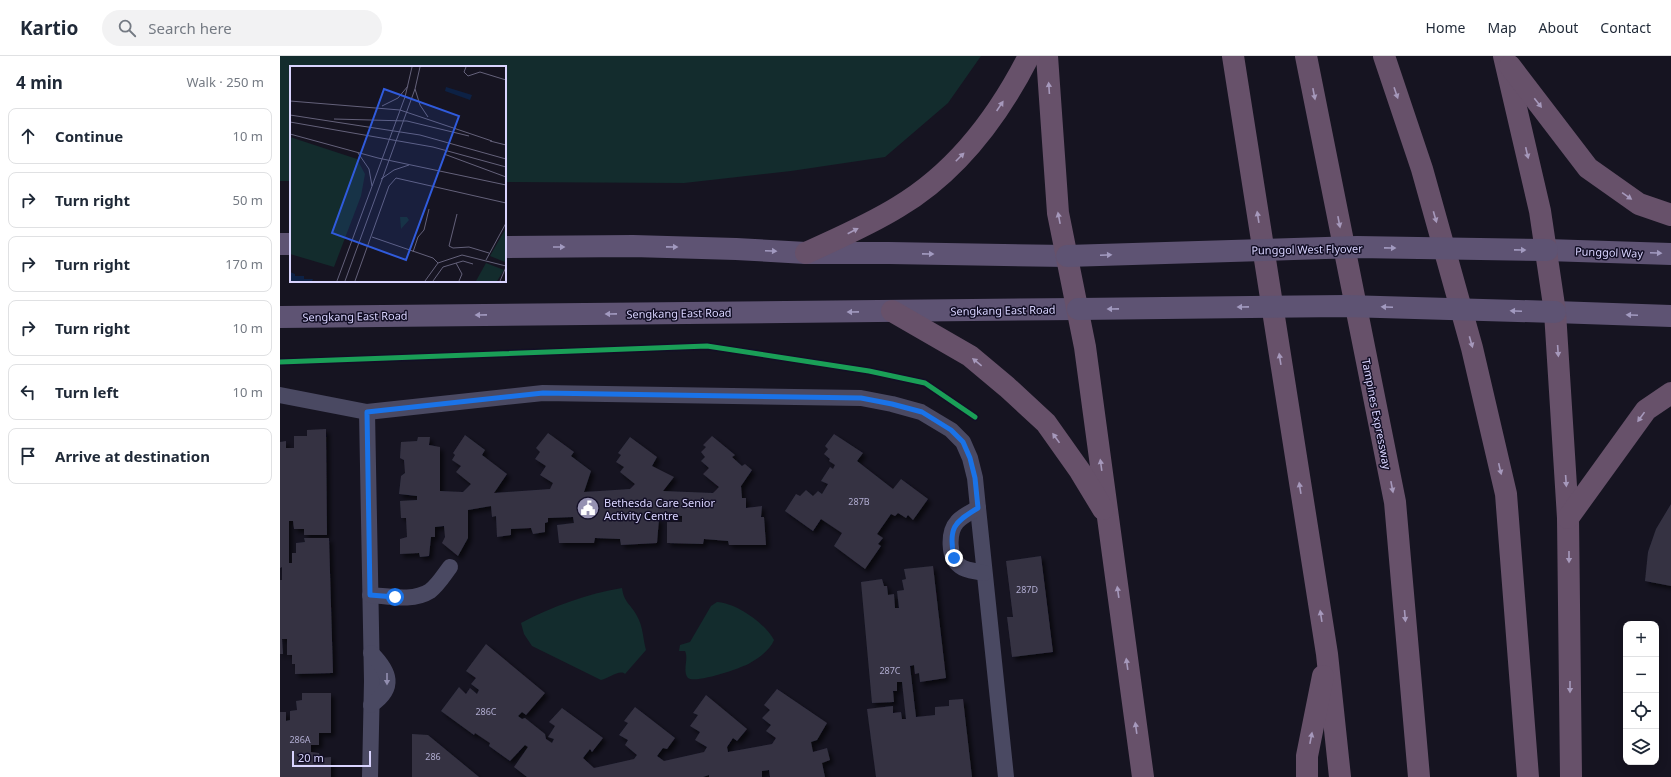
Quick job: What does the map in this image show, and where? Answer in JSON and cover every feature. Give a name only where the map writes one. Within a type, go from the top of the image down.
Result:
[{"type":"highway","points":[[806,253],[852,232],[898,207],[941,176],[978,138],[1015,84],[1029,56]]},
{"type":"highway","points":[[1047,56],[1058,213],[1085,347],[1143,777]]},
{"type":"highway","points":[[1233,56],[1327,654],[1340,777]]},
{"type":"highway","name":"Tampines Expressway","points":[[1306,56],[1395,502],[1419,777]]},
{"type":"highway","points":[[1384,56],[1422,169],[1472,348],[1506,494],[1528,777]]},
{"type":"highway","points":[[1504,58],[1588,168],[1639,204],[1671,215]]},
{"type":"highway","points":[[1504,58],[1540,212],[1547,250],[1555,312],[1568,518],[1570,777]]},
{"type":"highway","points":[[892,311],[970,356],[1007,387],[1046,423],[1080,471],[1108,517]]},
{"type":"highway","points":[[1568,518],[1646,410],[1671,393]]},
{"type":"highway","points":[[1308,777],[1307,756],[1327,654]]},
{"type":"main road","points":[[506,247],[633,246],[806,253],[1067,256]]},
{"type":"main road","name":"Punggol West Flyover","points":[[1067,256],[1357,247],[1547,250]]},
{"type":"main road","name":"Punggol Way","points":[[1547,250],[1671,254]]},
{"type":"main road","points":[[1078,309],[1346,306],[1671,316]]},
{"type":"main road","name":"Sengkang East Road","points":[[280,317],[1078,309]]},
{"type":"lane","points":[[280,395],[367,412],[543,393],[867,400],[892,404],[922,412],[951,430],[963,442],[970,458],[975,478],[1006,777]]},
{"type":"lane","points":[[367,412],[372,705],[370,777]]},
{"type":"lane","points":[[978,508],[961,518],[956,523],[952,534],[951,546],[954,558],[960,566],[984,573]]},
{"type":"lane","points":[[370,595],[413,597],[429,592],[439,583],[450,567]]},
{"type":"green space","points":[[280,56],[981,56],[948,103],[885,157],[791,171],[684,183],[506,182],[506,66],[290,66],[290,181],[280,181]]},
{"type":"green space","points":[[622,588],[626,600],[639,620],[646,650],[625,674],[617,673],[601,680],[532,646],[524,634],[521,623],[533,617],[583,597]]},
{"type":"green space","points":[[717,602],[733,606],[749,615],[764,627],[774,640],[764,653],[754,661],[745,665],[729,672],[709,677],[700,679],[688,678],[686,675],[686,654],[685,651],[679,651],[680,645],[690,642],[711,606]]},
{"type":"building","points":[[326,429],[327,535],[304,535],[304,529],[294,529],[293,521],[289,521],[289,563],[292,563],[292,553],[296,553],[296,543],[305,542],[304,538],[329,538],[333,673],[295,674],[295,664],[292,664],[292,655],[287,655],[287,639],[282,639],[283,654],[280,654],[280,580],[282,580],[282,567],[280,568],[280,442],[286,441],[286,448],[294,448],[294,436],[307,436],[307,430]]},
{"type":"building","points":[[548,433],[574,452],[571,456],[591,471],[584,492],[630,489],[635,484],[620,472],[624,467],[616,462],[621,455],[618,453],[630,437],[657,457],[652,466],[674,477],[663,491],[713,493],[719,487],[703,474],[709,468],[701,461],[705,457],[701,452],[706,447],[703,445],[712,436],[735,455],[732,457],[742,466],[745,464],[752,470],[741,486],[742,498],[746,498],[746,508],[762,506],[761,517],[764,517],[766,545],[729,545],[728,541],[704,539],[703,544],[667,543],[667,522],[682,522],[682,516],[648,514],[648,518],[659,519],[657,543],[621,545],[620,539],[595,538],[594,543],[559,543],[557,525],[574,523],[573,517],[548,518],[548,522],[545,523],[545,532],[533,534],[531,528],[511,529],[511,535],[497,537],[496,516],[492,517],[491,506],[468,510],[468,538],[458,556],[442,543],[445,537],[444,526],[435,527],[435,537],[431,537],[429,556],[420,557],[419,553],[400,554],[400,539],[407,537],[406,518],[401,518],[400,501],[417,500],[417,496],[399,494],[401,476],[405,473],[404,460],[400,458],[401,442],[417,441],[418,437],[430,437],[429,445],[440,447],[440,491],[463,492],[471,484],[456,472],[461,466],[452,460],[455,455],[453,453],[465,435],[485,450],[482,455],[507,474],[494,493],[550,489],[553,483],[540,475],[546,466],[535,459],[540,452],[536,448]]},
{"type":"building","points":[[834,434],[863,453],[857,461],[893,489],[901,479],[928,499],[913,520],[908,515],[906,518],[898,513],[895,516],[891,514],[877,534],[883,538],[878,544],[881,546],[865,569],[834,546],[842,533],[821,519],[813,531],[785,511],[796,494],[800,496],[806,490],[813,496],[818,491],[822,494],[828,484],[821,481],[830,467],[833,469],[835,465],[829,461],[830,459],[824,454],[828,449],[825,446]]},
{"type":"building","points":[[1671,504],[1671,586],[1645,581],[1648,552],[1656,529]]},
{"type":"building","points":[[1041,556],[1053,652],[1012,657],[1007,617],[1013,617],[1006,561]]},
{"type":"building","points":[[933,566],[946,678],[920,682],[919,673],[915,674],[914,665],[910,666],[916,717],[935,715],[935,707],[949,706],[949,700],[963,699],[972,777],[876,777],[867,709],[893,706],[893,713],[901,712],[902,719],[906,719],[902,682],[897,682],[897,691],[893,691],[894,702],[872,703],[861,582],[882,579],[884,586],[887,586],[888,595],[894,594],[895,608],[899,608],[897,591],[904,590],[902,580],[906,579],[904,569]]},
{"type":"building","points":[[486,644],[545,693],[526,715],[522,712],[518,716],[522,719],[525,718],[545,734],[546,739],[552,743],[554,739],[548,737],[555,726],[549,722],[562,708],[603,738],[592,752],[590,749],[583,758],[594,768],[634,759],[637,755],[625,745],[628,740],[619,735],[628,723],[624,721],[635,707],[675,738],[667,749],[663,748],[657,756],[664,761],[704,752],[707,747],[695,740],[700,732],[690,726],[698,715],[693,713],[706,695],[747,729],[737,741],[733,738],[727,747],[728,752],[772,744],[776,738],[766,731],[771,725],[762,718],[770,710],[764,705],[777,689],[827,723],[817,740],[811,742],[813,752],[827,748],[830,760],[822,763],[825,777],[770,777],[769,770],[762,771],[762,777],[709,777],[709,775],[703,777],[527,777],[514,767],[528,747],[525,745],[510,761],[489,746],[490,743],[475,733],[474,735],[441,711],[459,687],[466,694],[470,688],[477,694],[479,690],[471,684],[476,678],[466,671]]},
{"type":"building","points":[[302,693],[331,693],[331,733],[319,733],[319,745],[311,745],[311,752],[319,753],[320,758],[331,757],[331,777],[280,777],[280,712],[286,712],[286,721],[290,720],[290,711],[297,710],[296,701],[302,700]]},
{"type":"building","points":[[412,734],[428,735],[479,777],[412,777]]},
{"type":"cycle path","points":[[280,362],[707,346],[869,371],[925,383],[975,417]]},
{"type":"place","name":"Bethesda Care Senior Activity Centre","points":[[588,508]]},
{"type":"route","points":[[395,597],[370,595],[367,412],[543,393],[861,398],[922,412],[951,430],[963,442],[970,458],[975,478],[978,508],[961,518],[956,523],[952,534],[951,546],[954,558]]}]
